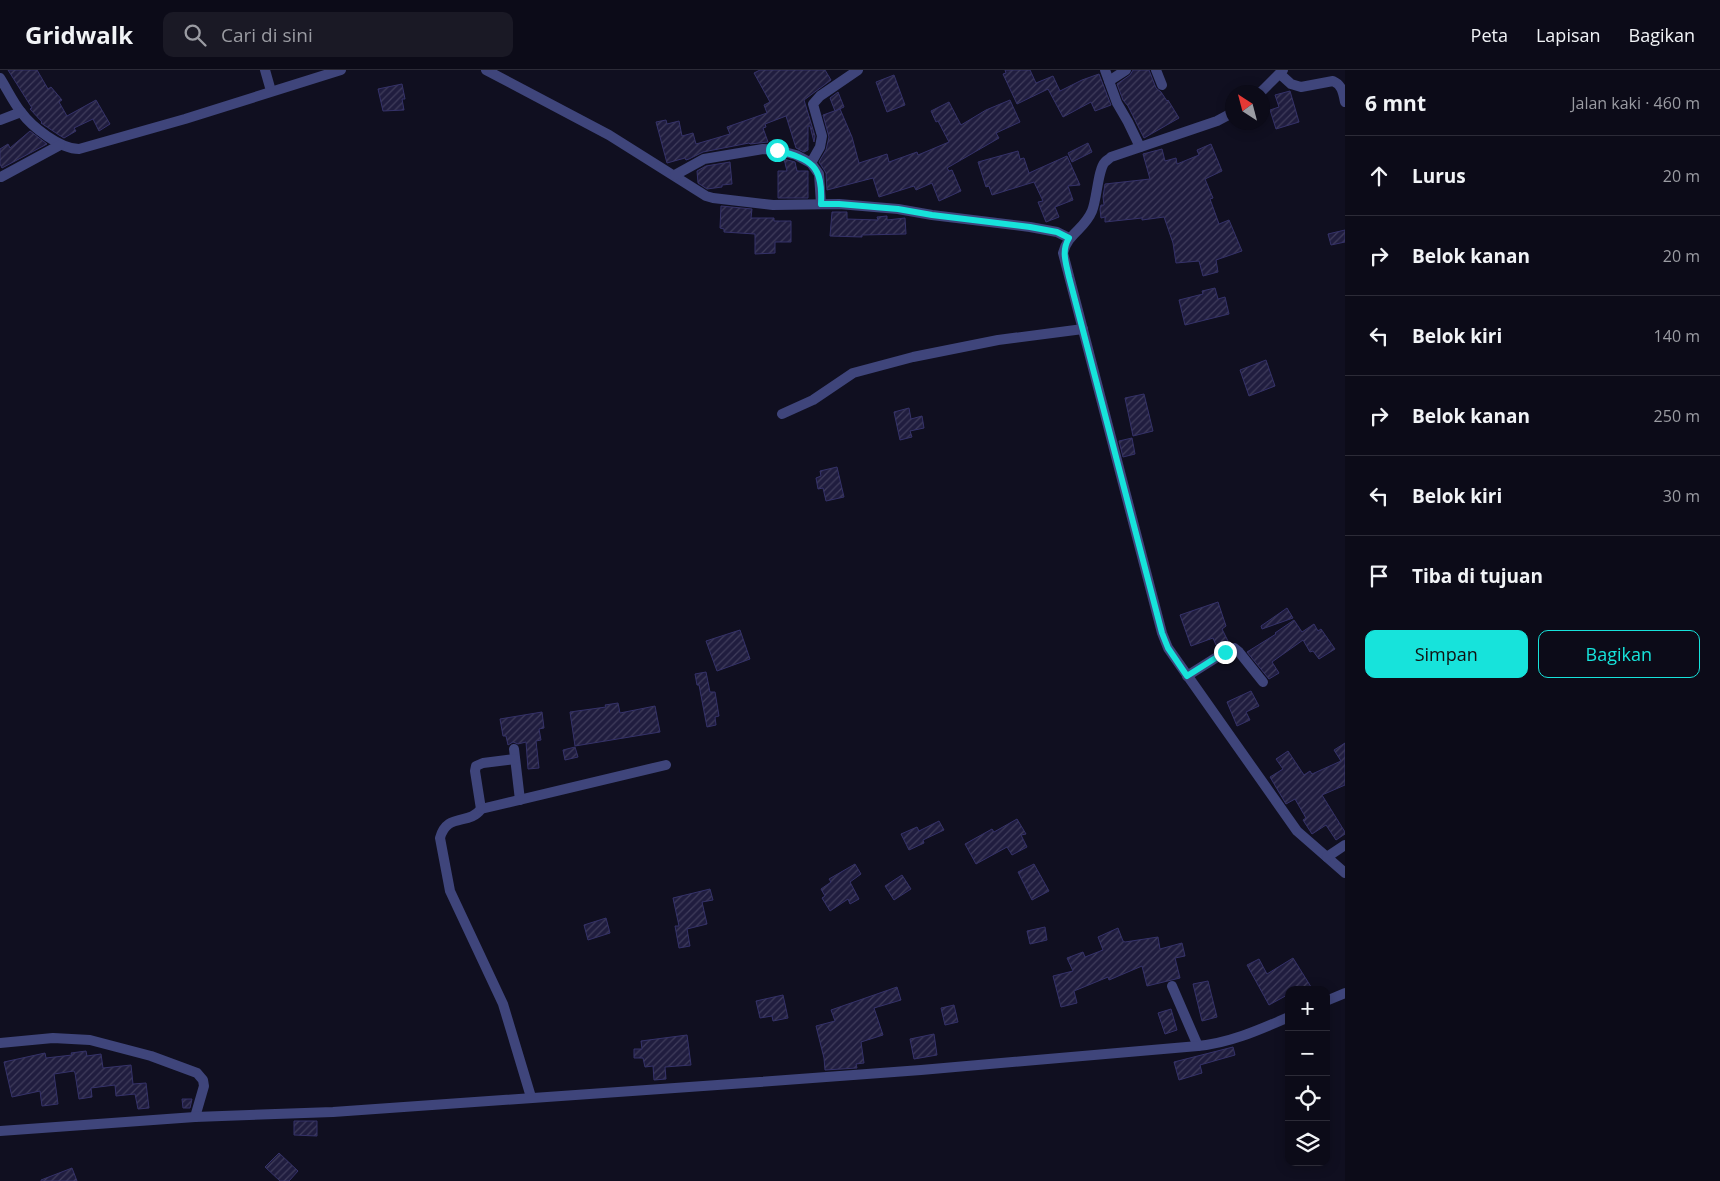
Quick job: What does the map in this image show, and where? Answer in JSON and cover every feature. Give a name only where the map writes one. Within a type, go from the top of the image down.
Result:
[{"type":"street","points":[[265,70],[271,91]]},
{"type":"street","points":[[0,78],[21,112],[31,122],[60,145],[70,149],[79,149],[185,119],[341,70]]},
{"type":"street","points":[[486,70],[610,135],[706,196],[773,205],[839,204],[898,209],[1030,227],[1057,232],[1069,238]]},
{"type":"street","points":[[811,163],[820,147],[822,136],[813,104],[820,96],[858,70]]},
{"type":"street","points":[[1105,70],[1117,104],[1140,146]]},
{"type":"street","points":[[1109,81],[1126,70]]},
{"type":"street","points":[[1156,70],[1162,85]]},
{"type":"street","points":[[1268,85],[1282,72],[1291,84],[1301,87],[1333,81],[1341,87],[1345,102]]},
{"type":"street","points":[[0,120],[21,112]]},
{"type":"street","points":[[1225,117],[1140,146],[1111,157],[1104,162],[1092,212],[1084,226],[1069,238],[1063,253],[1162,633],[1168,648],[1297,830],[1345,873]]},
{"type":"street","points":[[1,177],[60,145]]},
{"type":"street","points":[[674,175],[704,159],[763,149],[777,150],[796,155],[811,163],[819,174],[821,204]]},
{"type":"street","points":[[782,414],[813,400],[853,373],[913,357],[998,340],[1084,329]]},
{"type":"street","points":[[1187,676],[1234,648],[1263,682]]},
{"type":"street","points":[[520,800],[515,754],[476,766],[475,771],[481,809],[478,814],[447,824],[442,830],[440,838],[450,891],[503,1004],[531,1097]]},
{"type":"street","points":[[481,809],[666,765]]},
{"type":"street","points":[[1328,857],[1345,845]]},
{"type":"street","points":[[1172,986],[1198,1046]]},
{"type":"street","points":[[1330,999],[1345,993]]},
{"type":"street","points":[[0,1131],[196,1117],[333,1112],[902,1071],[1198,1046],[1236,1038],[1285,1019]]},
{"type":"street","points":[[0,1043],[53,1038],[90,1040],[151,1056],[198,1073],[203,1080],[204,1086],[196,1117]]},
{"type":"building","points":[[8,70],[37,70],[48,89],[51,87],[62,100],[59,102],[67,116],[96,100],[110,124],[99,131],[93,119],[74,128],[76,131],[64,138],[41,123],[30,109],[32,108]]},
{"type":"building","points":[[760,70],[825,70],[831,80],[804,100],[815,136],[814,142],[810,126],[808,126],[808,150],[804,152],[796,148],[786,116],[765,124],[766,127],[763,128],[768,142],[749,143],[703,152],[686,160],[685,158],[667,163],[656,122],[666,120],[667,124],[679,121],[682,136],[693,133],[696,144],[730,134],[727,127],[767,113],[764,105],[770,102],[754,73]]},
{"type":"building","points":[[1005,70],[1030,70],[1036,83],[1053,76],[1060,91],[1099,74],[1111,105],[1095,111],[1091,102],[1063,117],[1048,89],[1017,104],[1003,74],[1006,73]]},
{"type":"building","points":[[1133,70],[1149,70],[1156,88],[1168,100],[1179,118],[1144,138],[1123,100],[1117,84],[1130,75]]},
{"type":"building","points":[[894,75],[905,105],[887,112],[876,82]]},
{"type":"building","points":[[402,84],[405,99],[402,99],[404,110],[383,111],[378,89]]},
{"type":"building","points":[[1290,91],[1299,122],[1276,129],[1270,110],[1279,107],[1275,95]]},
{"type":"building","points":[[838,92],[844,107],[835,111],[830,98]]},
{"type":"building","points":[[1010,100],[1020,122],[996,133],[999,138],[947,168],[949,171],[952,170],[961,191],[939,201],[932,183],[916,190],[914,186],[879,197],[873,178],[827,190],[826,173],[819,162],[826,150],[829,137],[823,115],[840,109],[852,137],[859,163],[887,154],[889,162],[917,152],[918,155],[949,142],[931,111],[949,102],[961,125],[986,110]]},
{"type":"building","points":[[30,131],[47,144],[2,168],[0,164],[0,149],[8,144],[10,148]]},
{"type":"building","points":[[1088,143],[1092,152],[1072,162],[1068,153]]},
{"type":"building","points":[[1211,144],[1222,171],[1205,179],[1213,198],[1210,199],[1219,224],[1229,220],[1242,251],[1216,260],[1218,272],[1203,276],[1199,261],[1176,263],[1173,243],[1164,217],[1105,222],[1105,217],[1101,218],[1100,209],[1101,205],[1104,205],[1105,184],[1150,179],[1143,154],[1162,149],[1165,161],[1176,158],[1177,164],[1199,155],[1197,150]]},
{"type":"building","points":[[1018,151],[1020,159],[1024,158],[1029,173],[1067,156],[1080,185],[1068,186],[1073,200],[1055,207],[1059,217],[1046,222],[1038,202],[1043,201],[1034,182],[992,195],[989,186],[986,187],[978,162]]},
{"type":"building","points":[[784,159],[795,162],[797,171],[808,171],[808,198],[778,198],[778,171],[787,171]]},
{"type":"building","points":[[730,162],[732,184],[707,189],[698,183],[697,171],[706,166]]},
{"type":"building","points":[[721,206],[752,209],[751,218],[774,218],[774,221],[791,221],[791,242],[775,242],[775,253],[755,254],[755,234],[724,232],[724,229],[720,228]]},
{"type":"building","points":[[832,212],[847,212],[847,219],[878,220],[877,217],[887,216],[887,220],[905,218],[906,234],[862,235],[862,237],[830,236]]},
{"type":"building","points":[[1345,230],[1345,242],[1331,245],[1328,234]]},
{"type":"building","points":[[1215,288],[1218,299],[1225,297],[1229,314],[1185,325],[1179,300],[1203,294],[1202,291]]},
{"type":"building","points":[[1266,360],[1275,386],[1249,396],[1240,370]]},
{"type":"building","points":[[1144,394],[1153,431],[1133,436],[1125,398]]},
{"type":"building","points":[[909,408],[911,419],[922,416],[924,428],[910,431],[912,437],[900,440],[894,412]]},
{"type":"building","points":[[1132,438],[1135,454],[1123,457],[1119,441]]},
{"type":"building","points":[[837,467],[844,497],[826,501],[823,488],[818,489],[816,478],[821,476],[820,471]]},
{"type":"building","points":[[1218,602],[1226,626],[1222,629],[1228,641],[1216,645],[1213,638],[1191,646],[1180,615]]},
{"type":"building","points":[[1287,608],[1293,618],[1262,629],[1261,626]]},
{"type":"building","points":[[1294,620],[1302,632],[1314,624],[1318,631],[1321,629],[1335,649],[1319,659],[1313,651],[1310,652],[1303,640],[1272,662],[1279,673],[1269,679],[1247,652]]},
{"type":"building","points":[[740,630],[750,659],[717,671],[706,641]]},
{"type":"building","points":[[706,672],[710,692],[715,692],[719,716],[715,717],[716,725],[707,727],[695,674]]},
{"type":"building","points":[[1251,691],[1259,706],[1246,712],[1250,720],[1237,726],[1227,702]]},
{"type":"building","points":[[618,703],[620,713],[655,706],[660,732],[575,746],[570,712],[606,707],[605,705]]},
{"type":"building","points":[[542,712],[544,728],[539,729],[541,740],[536,741],[539,768],[528,769],[526,742],[518,744],[513,742],[508,745],[506,736],[503,736],[500,719]]},
{"type":"building","points":[[1345,743],[1345,785],[1322,795],[1345,832],[1336,840],[1326,825],[1312,834],[1303,820],[1306,818],[1295,799],[1286,804],[1270,777],[1283,769],[1276,759],[1288,751],[1304,775],[1310,771],[1312,774],[1341,761],[1334,750]]},
{"type":"building","points":[[575,747],[578,757],[565,760],[563,750]]},
{"type":"building","points":[[1017,819],[1026,834],[1021,835],[1027,847],[1012,855],[1007,847],[976,864],[965,844],[992,829],[994,832]]},
{"type":"building","points":[[939,821],[944,830],[923,840],[924,843],[909,850],[901,834],[917,827],[919,831]]},
{"type":"building","points":[[855,864],[861,874],[850,882],[859,899],[850,904],[848,899],[830,911],[822,898],[825,896],[821,889],[831,882],[829,879]]},
{"type":"building","points":[[1034,864],[1049,891],[1032,900],[1018,872]]},
{"type":"building","points":[[902,875],[911,889],[894,900],[885,886]]},
{"type":"building","points":[[710,889],[713,900],[702,902],[707,924],[687,929],[690,946],[679,948],[675,926],[679,926],[673,898]]},
{"type":"building","points":[[606,918],[610,933],[588,940],[584,925]]},
{"type":"building","points":[[1045,927],[1047,940],[1030,944],[1027,931]]},
{"type":"building","points":[[1118,928],[1125,942],[1158,937],[1160,949],[1182,943],[1185,956],[1175,958],[1180,978],[1147,986],[1142,966],[1109,980],[1108,977],[1074,991],[1077,1003],[1061,1007],[1053,976],[1073,971],[1067,958],[1083,952],[1085,957],[1103,950],[1098,937]]},
{"type":"building","points":[[1293,958],[1310,986],[1285,986],[1285,996],[1269,1005],[1247,965],[1259,959],[1267,974]]},
{"type":"building","points":[[1208,981],[1217,1017],[1202,1021],[1193,984]]},
{"type":"building","points":[[897,987],[901,1000],[874,1008],[883,1035],[861,1042],[864,1063],[856,1064],[857,1068],[825,1070],[816,1026],[835,1021],[831,1010]]},
{"type":"building","points":[[783,995],[788,1018],[773,1021],[772,1016],[760,1018],[756,1001]]},
{"type":"building","points":[[954,1005],[958,1022],[945,1025],[941,1008]]},
{"type":"building","points":[[1171,1009],[1177,1030],[1165,1034],[1158,1013]]},
{"type":"building","points":[[934,1034],[937,1055],[914,1059],[910,1039]]},
{"type":"building","points":[[687,1035],[691,1065],[665,1067],[666,1079],[654,1080],[653,1066],[645,1067],[643,1058],[634,1058],[634,1049],[642,1049],[641,1041]]},
{"type":"building","points":[[1233,1047],[1235,1055],[1200,1065],[1202,1073],[1179,1080],[1174,1062]]},
{"type":"building","points":[[86,1051],[87,1056],[101,1054],[103,1068],[131,1065],[133,1084],[146,1083],[149,1108],[138,1109],[135,1094],[116,1096],[115,1085],[91,1088],[92,1097],[79,1099],[74,1071],[54,1074],[58,1104],[42,1106],[40,1091],[12,1097],[4,1062],[45,1053],[46,1058],[72,1055],[71,1053]]},
{"type":"building","points":[[182,1099],[192,1099],[190,1108],[183,1108]]},
{"type":"building","points":[[294,1121],[317,1121],[317,1136],[294,1135]]},
{"type":"building","points":[[279,1153],[298,1171],[289,1181],[280,1181],[265,1167]]},
{"type":"building","points":[[72,1168],[77,1181],[41,1181],[41,1180]]},
{"type":"route","points":[[777,150],[796,155],[811,163],[819,174],[821,204],[898,209],[1030,227],[1057,232],[1069,238],[1063,253],[1162,633],[1168,648],[1187,676],[1225,652]]}]
